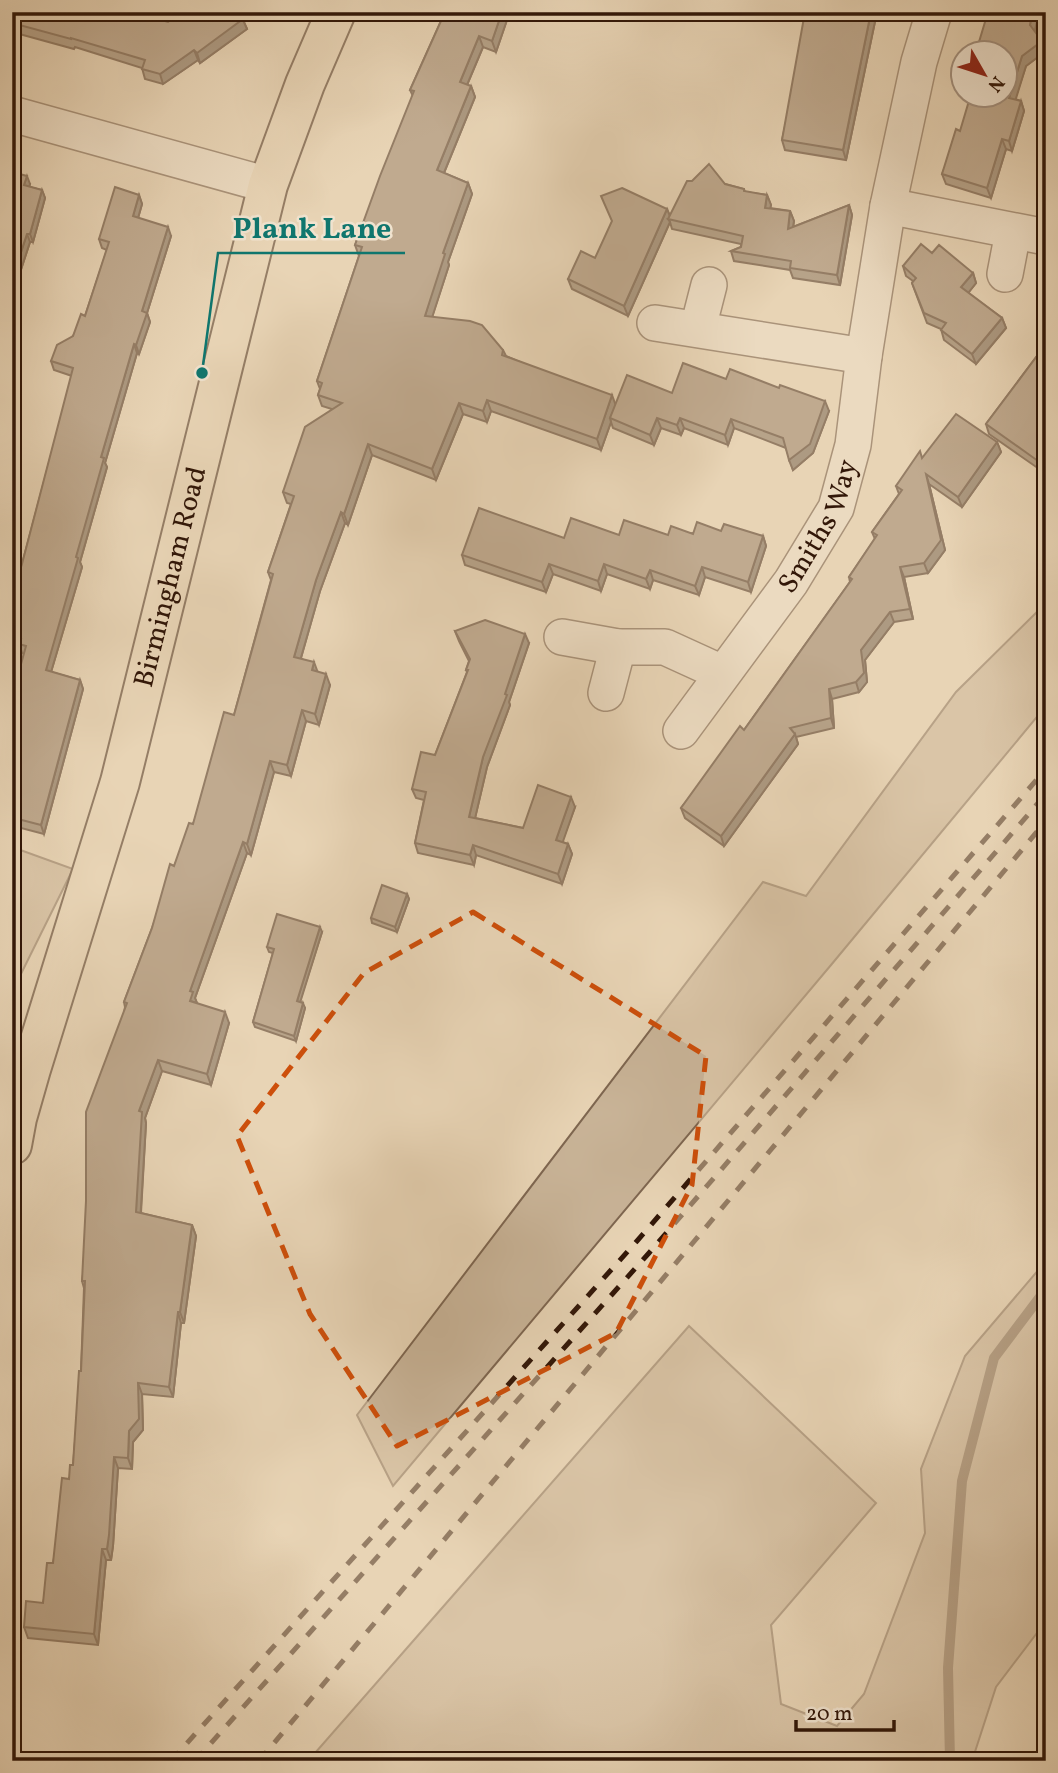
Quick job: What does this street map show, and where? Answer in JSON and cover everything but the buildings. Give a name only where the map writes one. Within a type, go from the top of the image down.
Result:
[{"type":"main road","name":"Birmingham Road","points":[[12,1145],[31,1069],[120,782],[268,186],[305,83],[336,12]]},
{"type":"street","name":"Smiths Way","points":[[681,731],[790,582],[836,508],[853,445],[888,206],[919,62],[934,12]]},
{"type":"street","points":[[12,114],[268,186]]},
{"type":"street","points":[[888,206],[1029,234],[1005,275]]},
{"type":"street","points":[[698,328],[709,285]]},
{"type":"street","points":[[655,323],[864,356]]},
{"type":"street","points":[[562,637],[618,647],[665,647],[722,673]]},
{"type":"street","points":[[606,693],[618,647]]},
{"type":"highlighted area","points":[[473,912],[706,1056],[692,1185],[616,1333],[397,1446],[310,1314],[237,1136],[364,973]]},
{"type":"shaded area","points":[[1046,603],[1046,706],[393,1486],[357,1415],[763,882],[806,896],[956,692]]},
{"type":"shaded area","points":[[12,847],[73,869],[12,992]]},
{"type":"shaded area","points":[[1046,1261],[1046,1621],[996,1687],[972,1761],[308,1761],[689,1326],[876,1503],[771,1625],[781,1704],[837,1726],[864,1694],[925,1533],[921,1469],[965,1356]]},
{"type":"waterway","points":[[950,1761],[948,1668],[962,1481],[994,1358],[1046,1289]]},
{"type":"railway","points":[[171,1761],[637,1241],[1046,769]]},
{"type":"railway","points":[[195,1761],[649,1253],[1046,794]]},
{"type":"railway","points":[[259,1761],[1046,821]]},
{"type":"place","name":"Plank Lane","points":[[202,373]]}]
